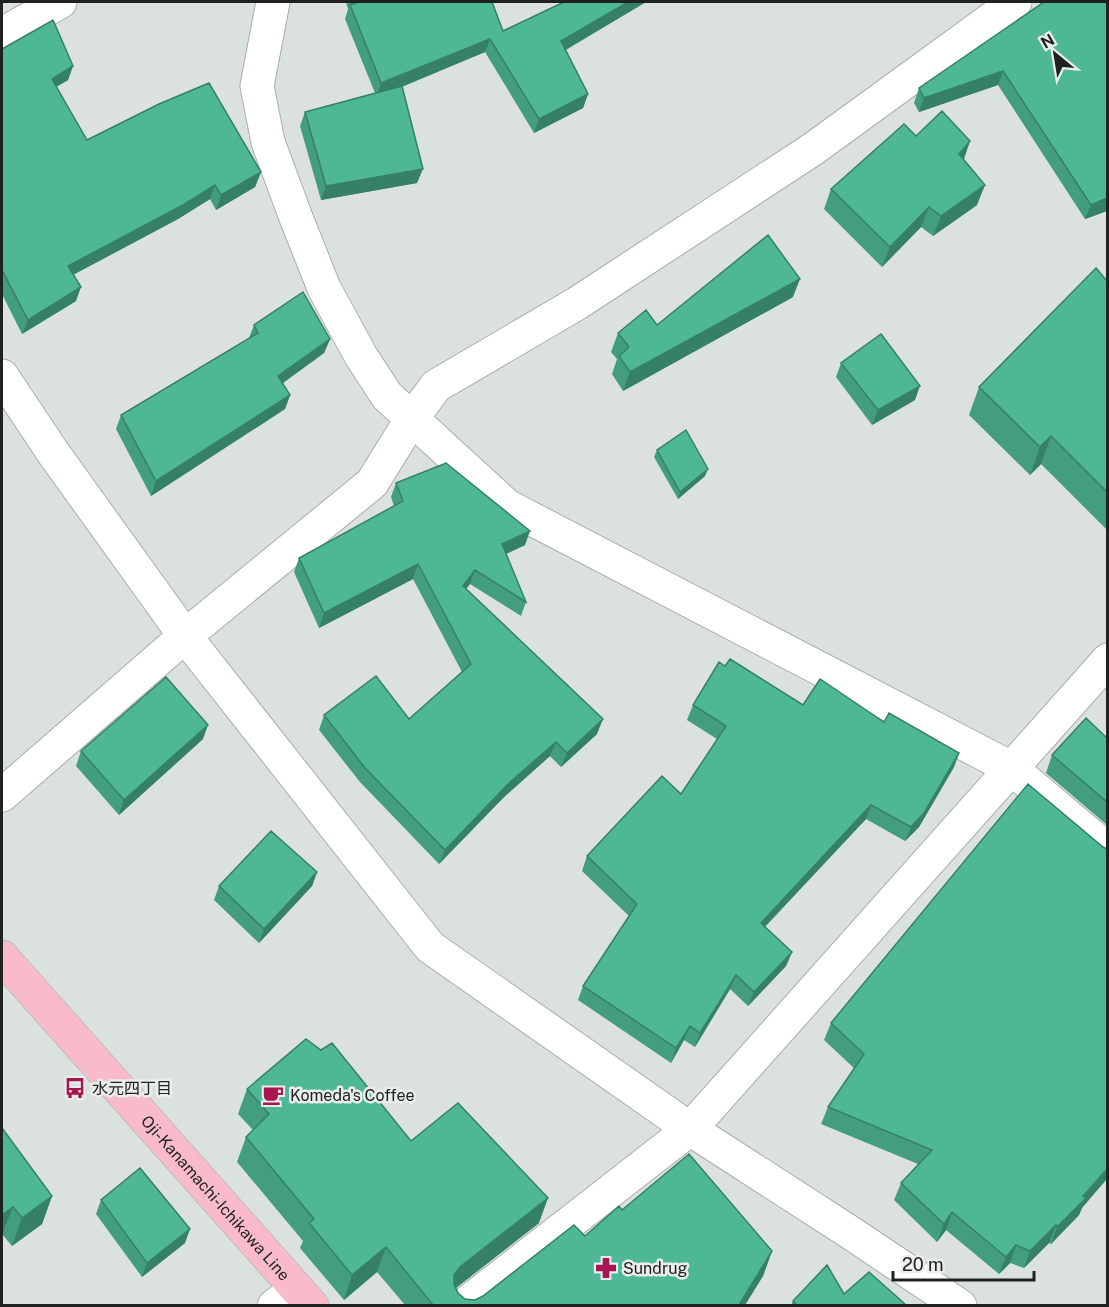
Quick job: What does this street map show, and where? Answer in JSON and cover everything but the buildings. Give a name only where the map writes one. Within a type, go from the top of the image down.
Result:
[{"type":"main road","name":"Oji-Kanamachi-Ichikawa Line","points":[[2,957],[294,1300]]},
{"type":"street","points":[[2,34],[60,2]]},
{"type":"street","points":[[273,2],[257,86],[268,142],[324,288],[387,396],[507,506],[1011,768],[1107,850]]},
{"type":"street","points":[[2,795],[185,636],[372,483],[411,420],[436,386],[576,303],[813,150],[1015,2]]},
{"type":"street","points":[[2,376],[54,454],[185,636],[430,947],[690,1130],[960,1305]]},
{"type":"street","points":[[463,1305],[690,1130],[1107,660]]},
{"type":"place","name":"水元四丁目","points":[[75,1088]]},
{"type":"place","name":"Komeda's Coffee","points":[[273,1095]]},
{"type":"place","name":"Sundrug","points":[[606,1268]]}]
